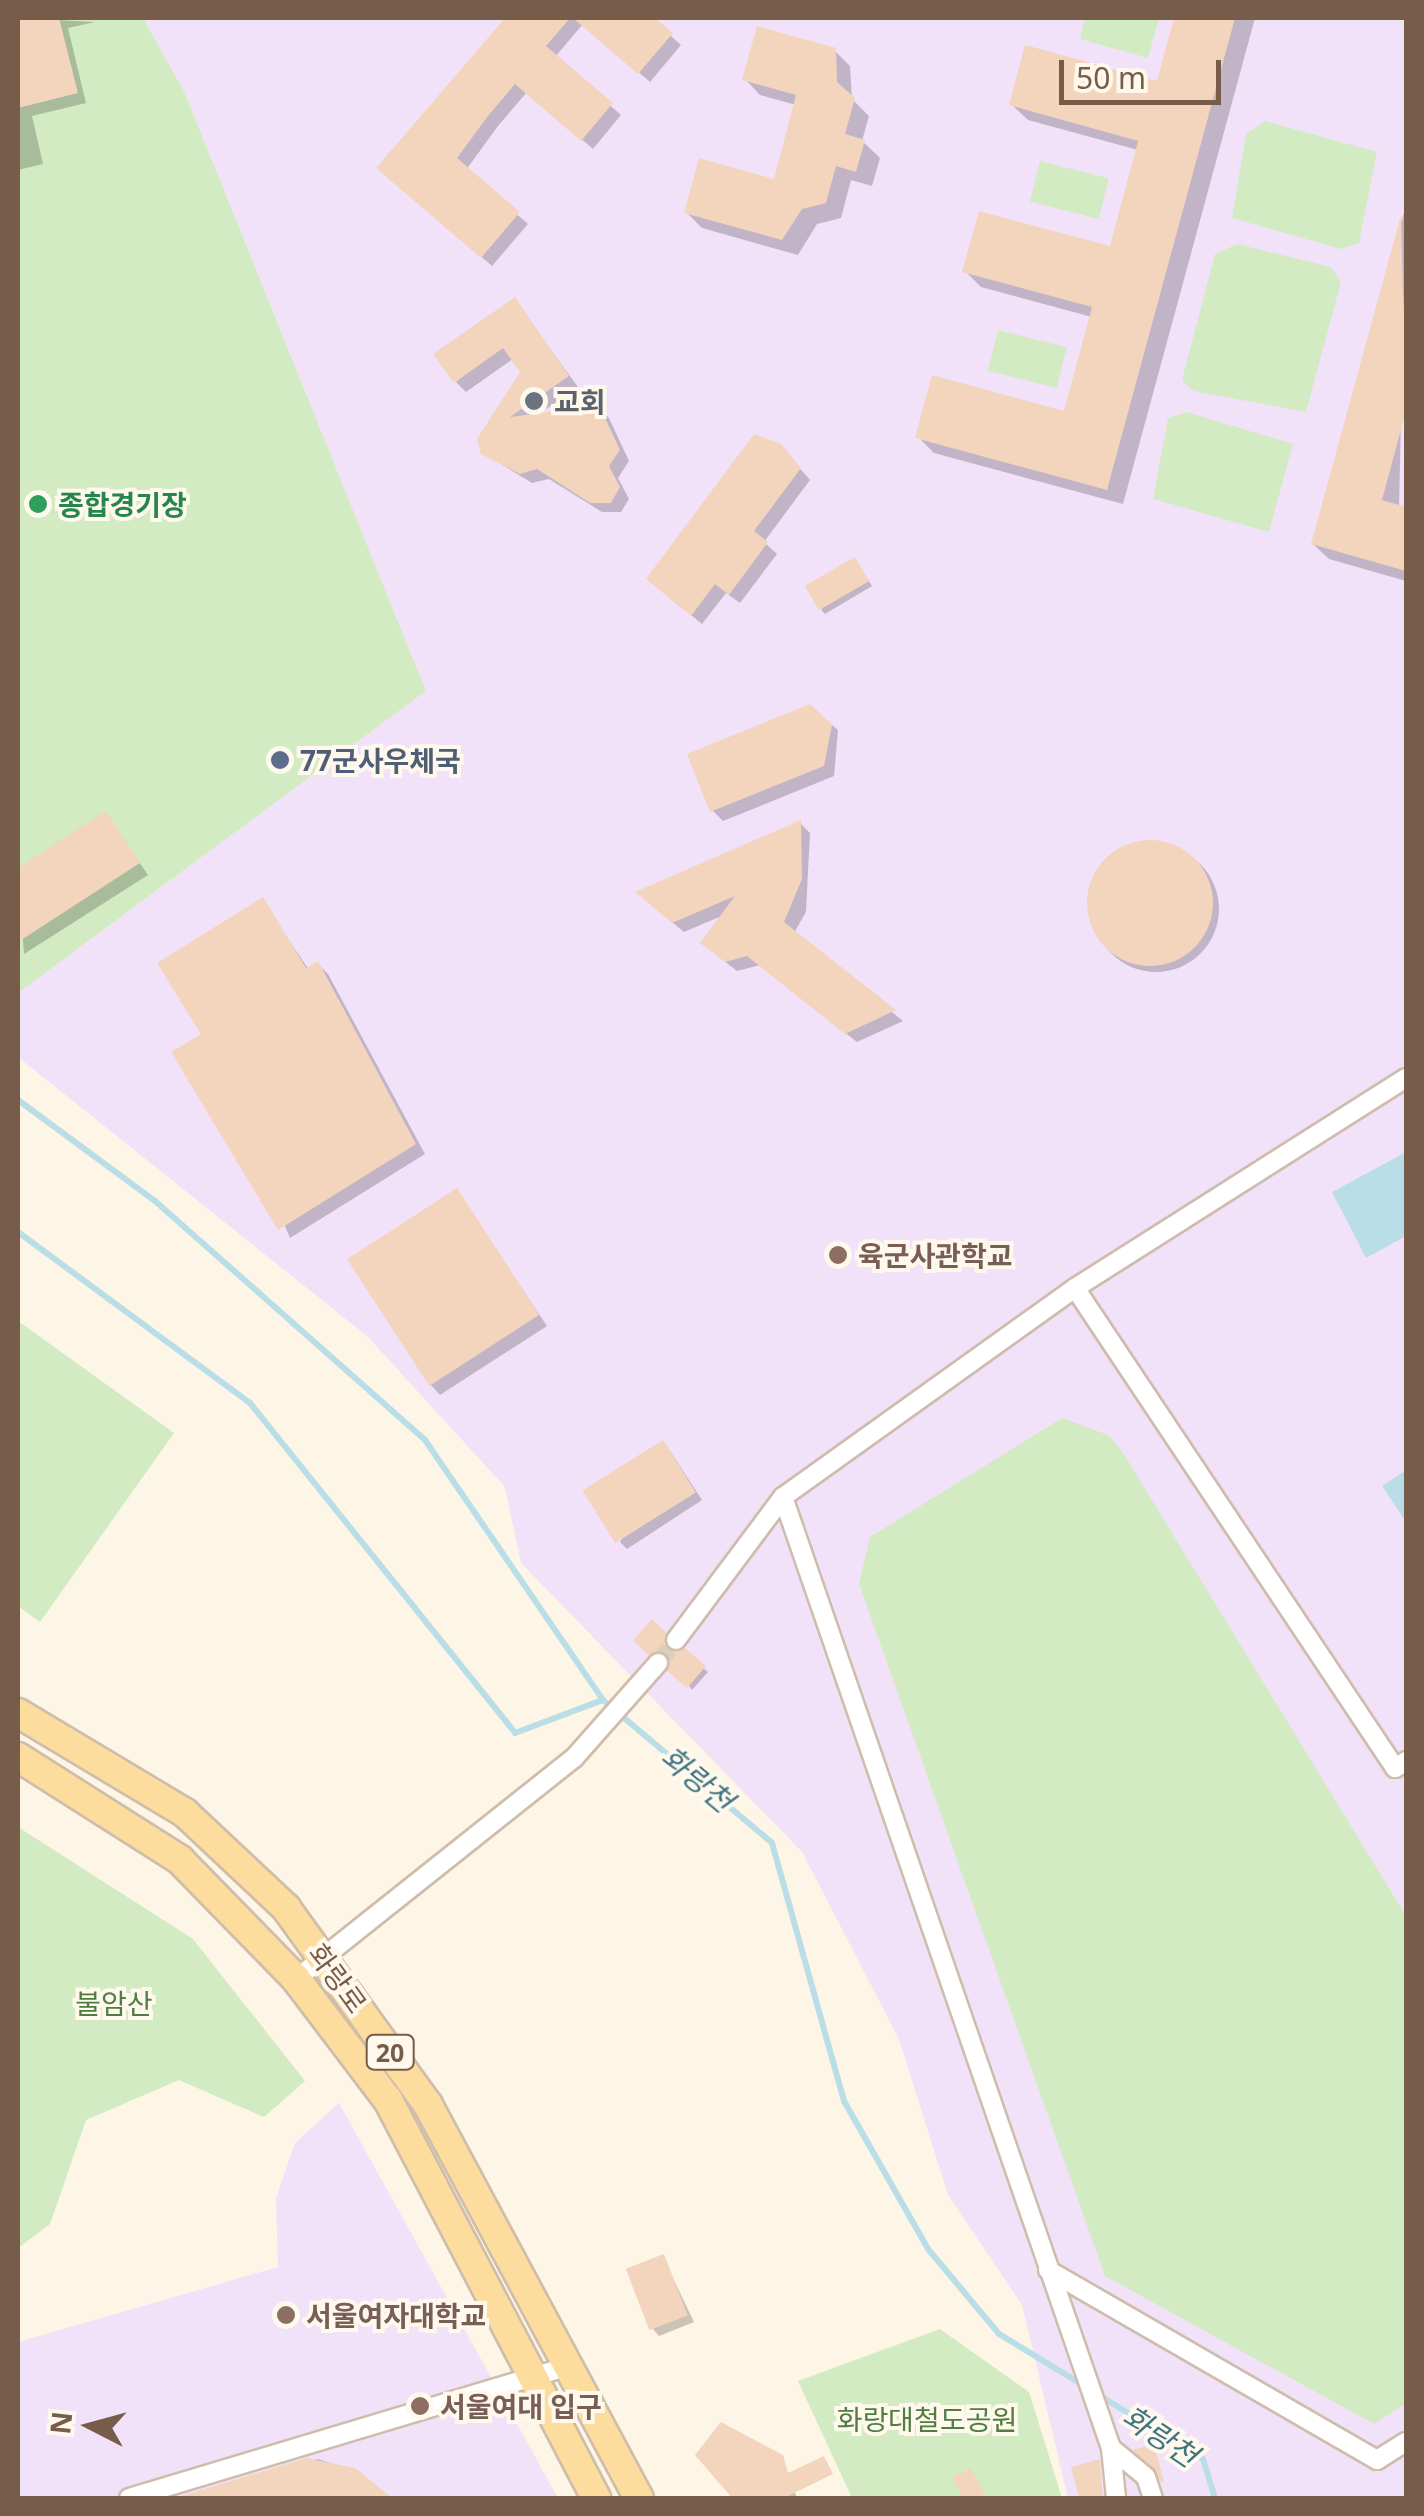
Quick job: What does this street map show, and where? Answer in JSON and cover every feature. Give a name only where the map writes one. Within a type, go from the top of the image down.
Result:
[{"type":"main road","name":"화랑로","points":[[18,1713],[185,1813],[265,1884],[324,1956],[428,2105],[639,2498]]},
{"type":"main road","name":"화랑로","points":[[18,1757],[180,1860],[296,1979],[388,2100],[527,2378],[596,2498]]},
{"type":"street","points":[[676,1640],[783,1496],[1076,1288],[1406,1078]]},
{"type":"street","points":[[1076,1288],[1395,1768],[1406,1761]]},
{"type":"street","points":[[783,1496],[1111,2448],[1116,2498]]},
{"type":"street","points":[[296,1979],[574,1758],[657,1665]]},
{"type":"street","points":[[1048,2270],[1377,2460],[1406,2442]]},
{"type":"street","points":[[129,2498],[566,2366]]},
{"type":"street","points":[[1111,2448],[1146,2477],[1153,2498]]},
{"type":"shaded area","name":"육군사관학교","points":[[143,18],[1406,18],[1406,2498],[1068,2498],[1022,2305],[948,2195],[899,2039],[802,1852],[521,1563],[505,1487],[367,1336],[18,1057],[18,993],[426,691],[184,91]]},
{"type":"shaded area","name":"서울여자대학교","points":[[339,2103],[558,2498],[18,2498],[18,2342],[278,2267],[276,2198],[295,2143]]},
{"type":"green space","points":[[18,18],[143,18],[184,91],[426,691],[18,993]]},
{"type":"green space","points":[[1085,18],[1159,18],[1148,58],[1080,39]]},
{"type":"green space","points":[[1265,121],[1377,152],[1359,243],[1341,249],[1232,218],[1246,134]]},
{"type":"green space","points":[[1040,161],[1109,178],[1099,219],[1030,202]]},
{"type":"green space","points":[[1237,244],[1331,267],[1341,282],[1306,412],[1193,391],[1182,380],[1215,254]]},
{"type":"green space","points":[[998,330],[1067,347],[1057,388],[988,371]]},
{"type":"green space","points":[[1187,412],[1293,444],[1269,532],[1153,499],[1168,418]]},
{"type":"green space","points":[[18,1321],[174,1433],[40,1622],[18,1606]]},
{"type":"green space","points":[[1062,1418],[1108,1435],[1122,1451],[1406,1916],[1406,2403],[1374,2424],[1105,2276],[859,1584],[870,1537]]},
{"type":"green space","name":"불암산","points":[[18,1827],[193,1939],[305,2081],[264,2117],[179,2080],[86,2120],[50,2224],[18,2248]]},
{"type":"green space","name":"화랑대철도공원","points":[[940,2329],[1029,2392],[1062,2498],[852,2498],[798,2381]]},
{"type":"water","points":[[1406,1152],[1406,1236],[1366,1258],[1332,1192]]},
{"type":"water","points":[[1406,1470],[1406,1522],[1382,1486]]},
{"type":"building","points":[[18,18],[59,18],[78,93],[18,108]]},
{"type":"building","points":[[505,18],[570,18],[546,46],[613,103],[581,141],[515,84],[457,158],[520,212],[481,258],[376,168]]},
{"type":"building","points":[[573,18],[655,18],[673,33],[638,74]]},
{"type":"building","points":[[1174,18],[1235,18],[1107,490],[915,438],[932,375],[1064,411],[1092,307],[962,272],[979,211],[1110,246],[1138,141],[1009,105],[1025,45],[1157,81]]},
{"type":"building","points":[[757,26],[836,48],[837,82],[855,98],[845,134],[865,140],[856,172],[836,166],[826,203],[802,209],[782,240],[684,213],[699,158],[774,179],[796,95],[742,80]]},
{"type":"building","points":[[1401,215],[1406,411],[1382,500],[1406,507],[1406,571],[1311,544]]},
{"type":"building","name":"교회","points":[[515,297],[569,376],[510,417],[599,405],[620,450],[609,466],[620,487],[611,503],[590,503],[537,469],[520,474],[481,454],[477,439],[520,372],[503,348],[454,383],[433,354]]},
{"type":"building","points":[[754,434],[781,444],[801,468],[754,531],[768,542],[729,595],[715,584],[691,616],[646,579]]},
{"type":"building","points":[[855,557],[869,581],[819,610],[805,586]]},
{"type":"building","points":[[810,704],[832,725],[824,766],[710,812],[687,754]]},
{"type":"building","points":[[106,811],[140,863],[18,942],[18,868]]},
{"type":"building","points":[[801,820],[802,879],[784,922],[896,1010],[845,1034],[747,956],[725,962],[700,943],[735,896],[672,923],[635,892]]},
{"type":"building","points":[[1150,840],[1174,845],[1195,858],[1208,879],[1213,903],[1208,927],[1195,948],[1174,961],[1150,966],[1126,961],[1105,948],[1092,927],[1087,903],[1092,879],[1105,858],[1126,845]]},
{"type":"building","points":[[263,897],[306,968],[318,961],[416,1144],[278,1230],[171,1052],[201,1034],[157,963]]},
{"type":"building","points":[[457,1188],[539,1315],[429,1386],[347,1259]]},
{"type":"building","points":[[663,1440],[696,1493],[615,1543],[582,1490]]},
{"type":"building","points":[[652,1619],[666,1632],[668,1649],[685,1648],[706,1666],[687,1688],[667,1671],[665,1653],[649,1655],[633,1641]]},
{"type":"building","points":[[664,2254],[688,2316],[649,2330],[626,2269]]},
{"type":"building","points":[[721,2422],[783,2455],[788,2473],[824,2456],[833,2474],[784,2498],[732,2498],[695,2455]]},
{"type":"building","points":[[1154,2444],[1164,2482],[1133,2450]]},
{"type":"building","points":[[306,2458],[355,2468],[392,2498],[175,2498]]},
{"type":"building","points":[[1100,2459],[1103,2498],[1079,2498],[1071,2467]]},
{"type":"building","points":[[971,2468],[986,2498],[963,2498],[952,2477]]},
{"type":"waterway","points":[[18,1100],[155,1201],[425,1440],[603,1700]]},
{"type":"waterway","name":"화랑천","points":[[18,1232],[250,1403],[515,1733],[603,1700],[772,1843],[844,2101],[928,2249],[999,2334],[1086,2387]]},
{"type":"waterway","name":"화랑천","points":[[1097,2394],[1203,2459],[1215,2498]]},
{"type":"tunnel","points":[[658,1663],[676,1640]]},
{"type":"place","name":"교회","points":[[534,401]]},
{"type":"place","name":"종합경기장","points":[[38,504]]},
{"type":"place","name":"77군사우체국","points":[[280,760]]},
{"type":"place","name":"육군사관학교","points":[[838,1255]]},
{"type":"place","name":"서울여자대학교","points":[[286,2315]]},
{"type":"place","name":"서울여대 입구","points":[[420,2406]]}]
